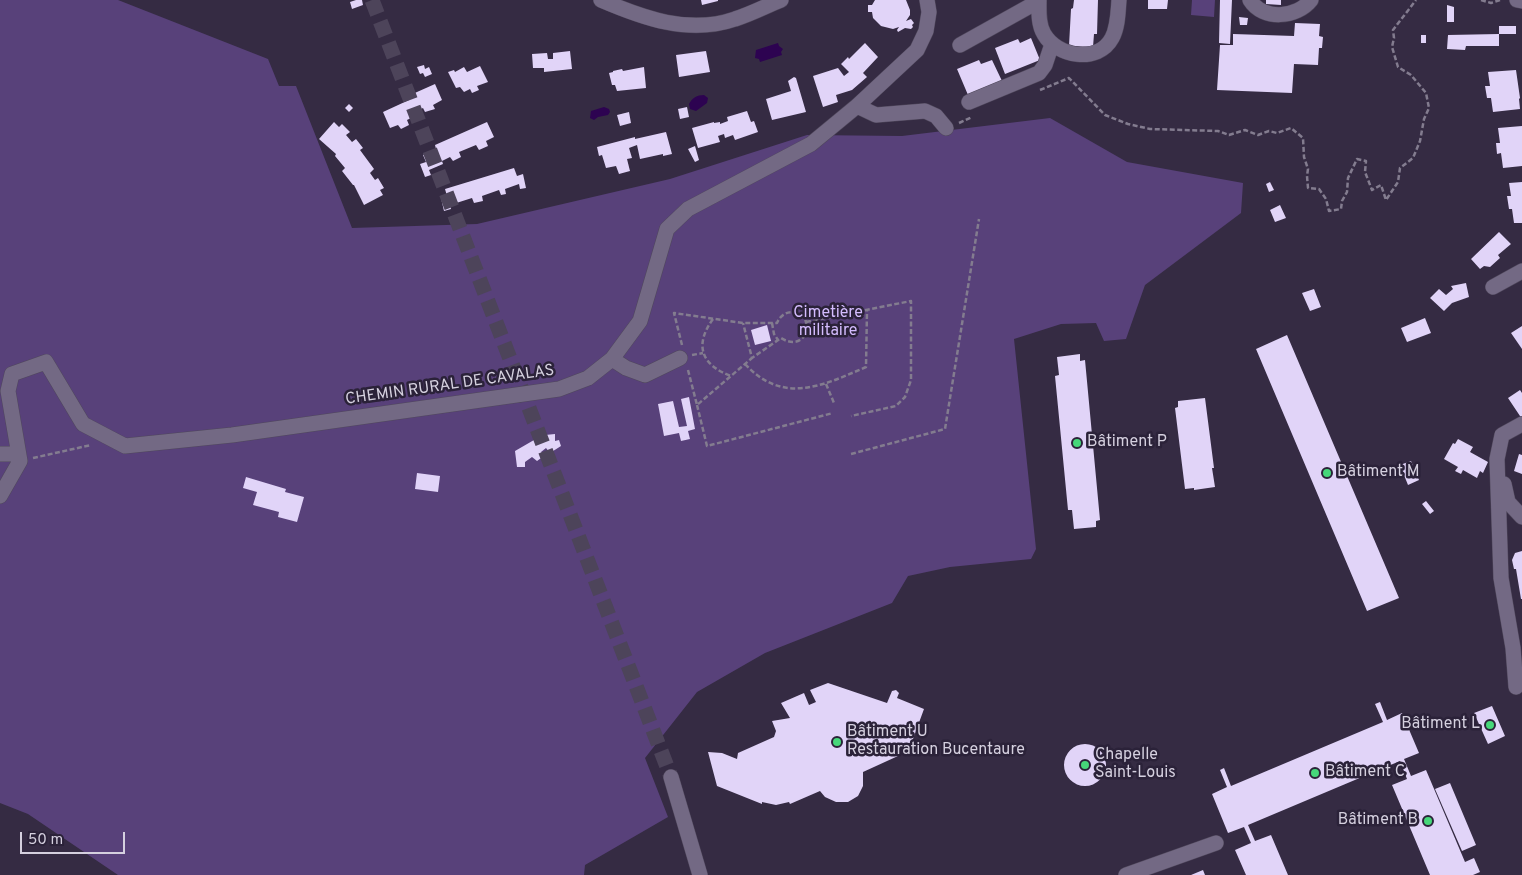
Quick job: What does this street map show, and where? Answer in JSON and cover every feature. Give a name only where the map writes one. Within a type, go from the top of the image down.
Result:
[{"type":"street","points":[[601,0],[649,19],[680,25],[704,25],[733,20],[781,0]]},
{"type":"street","name":"CHEMIN RURAL DE CAVALAS","points":[[19,457],[8,391],[12,374],[46,362],[83,424],[125,446],[232,434],[558,390],[588,378],[612,360],[640,321],[667,229],[688,209],[811,144],[857,106],[917,50],[926,31],[929,12],[927,0]]},
{"type":"street","points":[[960,45],[1039,0],[1040,26],[1052,44],[1069,53],[1091,54],[1100,51],[1113,37],[1119,0]]},
{"type":"street","points":[[1250,0],[1258,9],[1274,14],[1290,13],[1306,2]]},
{"type":"street","points":[[1517,0],[1522,1]]},
{"type":"street","points":[[969,102],[1039,73],[1045,65],[1052,44]]},
{"type":"street","points":[[857,106],[876,115],[925,111],[936,116],[946,128]]},
{"type":"street","points":[[1493,287],[1522,271]]},
{"type":"street","points":[[612,360],[645,375],[683,358]]},
{"type":"street","points":[[1516,687],[1513,648],[1501,578],[1497,458],[1502,435],[1522,424]]},
{"type":"street","points":[[0,454],[19,457],[0,496]]},
{"type":"street","points":[[1497,458],[1508,502],[1522,517]]},
{"type":"street","points":[[671,777],[700,875]]},
{"type":"street","points":[[1126,875],[1216,843]]},
{"type":"path","points":[[1034,92],[1069,78],[1106,115],[1128,124],[1150,128],[1218,131],[1229,135],[1245,130],[1258,135],[1268,131],[1277,133],[1291,128],[1303,138],[1304,157],[1308,169],[1306,176],[1308,188],[1319,189],[1326,199],[1329,210],[1341,209],[1348,178],[1357,159],[1366,161],[1365,172],[1372,190],[1381,185],[1386,200],[1398,182],[1400,168],[1413,158],[1429,108],[1426,93],[1411,75],[1398,67],[1392,47],[1393,30],[1416,0]]},
{"type":"path","points":[[1481,0],[1491,3],[1500,0]]},
{"type":"path","points":[[946,128],[972,117]]},
{"type":"path","points":[[851,454],[945,430],[979,219]]},
{"type":"path","points":[[806,322],[911,301],[911,380],[905,397],[896,406],[851,416]]},
{"type":"path","points":[[745,364],[756,376],[771,384],[786,388],[809,388],[826,384],[866,367],[867,310]]},
{"type":"path","points":[[697,406],[752,358],[781,338],[790,342],[800,340],[806,332],[806,322],[804,317],[794,312],[783,314],[777,323],[743,323],[674,313],[683,358],[707,446],[834,413]]},
{"type":"path","points":[[713,319],[702,339],[703,353],[709,364],[719,372],[731,376]]},
{"type":"path","points":[[743,323],[752,358]]},
{"type":"path","points":[[772,323],[774,334],[778,340]]},
{"type":"path","points":[[826,384],[834,403]]},
{"type":"path","points":[[19,457],[115,440]]},
{"type":"green space","name":"Cimetière militaire","points":[[0,0],[118,0],[268,59],[279,86],[296,86],[352,228],[477,224],[670,179],[807,135],[902,136],[1050,118],[1127,162],[1243,183],[1241,213],[1145,285],[1126,339],[1104,341],[1096,323],[1061,324],[1014,339],[1036,549],[1031,559],[950,567],[908,576],[892,603],[765,653],[697,692],[645,758],[668,817],[585,865],[584,875],[118,875],[28,814],[0,803]]},
{"type":"green space","points":[[1192,0],[1215,0],[1214,17],[1191,15]]},
{"type":"shaded area","points":[[778,43],[783,49],[782,55],[760,62],[759,59],[755,58],[756,50]]},
{"type":"shaded area","points":[[704,95],[708,98],[707,103],[696,111],[690,109],[689,104],[692,100],[697,96]]},
{"type":"shaded area","points":[[604,107],[609,109],[608,115],[594,120],[590,118],[591,111]]},
{"type":"building","points":[[362,0],[363,5],[352,9],[350,2]]},
{"type":"building","points":[[701,0],[718,0],[718,1],[702,5]]},
{"type":"building","points":[[875,0],[906,0],[910,15],[906,21],[911,19],[914,23],[913,27],[911,29],[905,28],[898,32],[899,27],[893,29],[881,26],[873,18],[872,12],[868,12],[868,5],[872,5]]},
{"type":"building","points":[[1074,0],[1098,0],[1097,34],[1094,34],[1093,47],[1069,46],[1071,9],[1073,8]]},
{"type":"building","points":[[1148,0],[1168,0],[1167,9],[1148,9]]},
{"type":"building","points":[[1220,0],[1232,0],[1230,44],[1219,43]]},
{"type":"building","points":[[1266,0],[1281,0],[1281,5],[1266,4]]},
{"type":"building","points":[[1447,5],[1454,7],[1454,22],[1447,22]]},
{"type":"building","points":[[1239,17],[1248,18],[1247,25],[1240,25]]},
{"type":"building","points":[[1295,23],[1320,24],[1319,36],[1323,37],[1322,48],[1319,48],[1318,65],[1294,64],[1292,93],[1217,90],[1220,45],[1233,45],[1233,34],[1294,36]]},
{"type":"building","points":[[1499,26],[1516,26],[1516,34],[1499,34]]},
{"type":"building","points":[[1499,34],[1499,46],[1466,46],[1465,50],[1447,49],[1448,35]]},
{"type":"building","points":[[1421,35],[1426,35],[1426,43],[1421,43]]},
{"type":"building","points":[[1031,38],[1040,60],[1005,74],[995,48],[1018,39],[1020,43]]},
{"type":"building","points":[[865,43],[878,57],[863,73],[867,77],[852,90],[836,95],[838,102],[823,107],[813,76],[838,68],[844,76],[849,72],[841,64],[848,57],[849,59]]},
{"type":"building","points":[[570,51],[572,69],[544,72],[544,68],[533,68],[532,54],[547,53],[548,59],[553,59],[553,53]]},
{"type":"building","points":[[706,51],[710,72],[679,77],[676,55]]},
{"type":"building","points":[[979,60],[981,64],[992,60],[1002,81],[968,95],[957,69]]},
{"type":"building","points":[[424,65],[425,69],[429,67],[432,74],[425,77],[423,73],[420,74],[417,67]]},
{"type":"building","points":[[480,66],[488,82],[477,86],[479,90],[472,93],[470,89],[464,92],[460,87],[456,88],[448,72],[454,70],[455,72],[464,67],[467,72]]},
{"type":"building","points":[[644,67],[646,88],[617,91],[615,85],[612,85],[609,73],[622,69],[623,71]]},
{"type":"building","points":[[1516,70],[1520,109],[1493,112],[1491,98],[1487,98],[1485,86],[1490,86],[1488,72]]},
{"type":"building","points":[[794,77],[796,78],[806,112],[772,120],[766,99],[791,91],[788,81]]},
{"type":"building","points":[[435,84],[442,100],[433,105],[435,109],[425,112],[423,108],[415,112],[417,115],[407,120],[409,125],[401,129],[398,125],[390,128],[383,112],[409,100],[408,96]]},
{"type":"building","points":[[349,104],[353,108],[349,112],[345,108]]},
{"type":"building","points":[[687,107],[689,117],[680,119],[678,109]]},
{"type":"building","points":[[747,111],[751,122],[754,121],[758,132],[735,140],[733,135],[725,138],[724,134],[718,136],[720,142],[698,148],[692,128],[714,122],[720,122],[720,124],[728,121],[727,117]]},
{"type":"building","points":[[629,112],[631,123],[620,126],[617,115]]},
{"type":"building","points":[[334,122],[339,127],[342,124],[350,132],[346,135],[352,142],[356,139],[363,148],[360,150],[374,169],[370,173],[375,180],[378,178],[384,188],[380,190],[383,195],[364,205],[354,185],[342,171],[345,168],[335,156],[336,154],[319,139]]},
{"type":"building","points":[[487,122],[494,137],[486,141],[488,146],[479,150],[476,145],[459,152],[461,157],[453,161],[450,157],[442,161],[443,164],[429,170],[431,175],[425,177],[420,164],[426,162],[423,155],[436,149],[435,145]]},
{"type":"building","points":[[1522,126],[1522,166],[1503,168],[1501,153],[1497,154],[1496,143],[1500,143],[1498,128]]},
{"type":"building","points":[[666,132],[672,154],[640,159],[637,145],[629,148],[632,158],[627,159],[630,171],[619,174],[616,166],[606,168],[602,155],[599,156],[597,147],[635,137],[635,139]]},
{"type":"building","points":[[695,146],[699,160],[695,162],[688,149]]},
{"type":"building","points":[[514,168],[517,176],[523,174],[526,188],[520,189],[519,184],[505,189],[506,194],[501,195],[499,190],[482,196],[483,201],[474,203],[472,198],[450,205],[451,209],[444,211],[441,198],[447,196],[445,189]]},
{"type":"building","points":[[1270,182],[1274,190],[1269,192],[1266,184]]},
{"type":"building","points":[[1522,182],[1522,223],[1514,223],[1512,209],[1509,209],[1507,196],[1511,196],[1509,183]]},
{"type":"building","points":[[1280,205],[1286,218],[1275,222],[1270,210]]},
{"type":"building","points":[[1499,232],[1511,244],[1498,255],[1500,258],[1490,267],[1484,266],[1480,269],[1471,259]]},
{"type":"building","points":[[1466,283],[1469,297],[1452,303],[1444,311],[1430,298],[1439,289],[1446,295],[1453,289],[1451,286]]},
{"type":"building","points":[[1314,289],[1321,307],[1310,311],[1302,293]]},
{"type":"building","points":[[1425,318],[1431,333],[1407,342],[1401,328]]},
{"type":"building","points":[[767,325],[771,341],[755,345],[751,330]]},
{"type":"building","points":[[1522,326],[1522,349],[1511,333]]},
{"type":"building","name":"Bâtiment M","points":[[1287,335],[1399,598],[1367,611],[1256,349]]},
{"type":"building","name":"Bâtiment P","points":[[1080,354],[1080,361],[1085,360],[1100,520],[1096,521],[1096,527],[1074,529],[1072,510],[1068,510],[1055,376],[1059,375],[1057,357]]},
{"type":"building","points":[[1520,390],[1522,393],[1522,419],[1508,398]]},
{"type":"building","points":[[689,397],[695,429],[688,431],[690,439],[681,441],[679,433],[664,436],[658,404],[673,401],[679,427],[687,426],[681,399]]},
{"type":"building","points":[[1205,398],[1215,487],[1194,490],[1194,488],[1185,489],[1175,408],[1178,407],[1178,401]]},
{"type":"building","points":[[555,434],[555,441],[559,440],[561,446],[550,453],[546,448],[541,452],[544,456],[537,461],[532,457],[525,462],[525,467],[517,467],[515,451],[534,440],[535,436]]},
{"type":"building","points":[[1458,439],[1473,447],[1470,452],[1488,462],[1483,473],[1480,471],[1477,478],[1463,470],[1461,474],[1455,471],[1458,467],[1444,459],[1453,443],[1455,444]]},
{"type":"building","points":[[1519,454],[1522,455],[1522,474],[1514,471]]},
{"type":"building","points":[[1411,461],[1419,480],[1408,485],[1400,465]]},
{"type":"building","points":[[417,473],[440,476],[438,492],[415,489]]},
{"type":"building","points":[[246,477],[286,489],[285,492],[304,497],[297,522],[278,517],[279,512],[253,505],[257,492],[243,488]]},
{"type":"building","points":[[1426,501],[1434,511],[1430,514],[1422,504]]},
{"type":"building","points":[[1522,551],[1521,599],[1516,569],[1514,569],[1512,560],[1515,553]]},
{"type":"building","name":"Bâtiment U Restauration Bucentaure","points":[[828,683],[887,703],[892,691],[896,690],[899,693],[897,698],[924,709],[913,739],[906,749],[898,756],[863,772],[863,786],[858,796],[848,802],[836,802],[825,797],[820,791],[790,804],[789,802],[776,805],[762,802],[762,804],[717,786],[708,752],[722,753],[737,759],[738,753],[774,737],[776,731],[772,721],[790,718],[781,703],[804,693],[809,705],[816,702],[810,690]]},
{"type":"building","points":[[1380,702],[1387,720],[1402,713],[1419,753],[1404,759],[1411,776],[1426,770],[1465,862],[1474,858],[1480,872],[1473,875],[1430,875],[1392,785],[1407,779],[1400,761],[1248,825],[1255,841],[1271,835],[1288,875],[1246,875],[1235,850],[1251,843],[1244,827],[1228,833],[1212,794],[1227,787],[1220,770],[1224,768],[1231,786],[1383,722],[1375,704]]},
{"type":"building","name":"Bâtiment L","points":[[1492,706],[1505,736],[1488,744],[1474,713]]},
{"type":"building","name":"Chapelle Saint-Louis","points":[[1085,744],[1100,750],[1106,765],[1100,780],[1085,786],[1070,780],[1064,765],[1070,750]]},
{"type":"building","points":[[1450,783],[1476,845],[1462,851],[1435,789]]},
{"type":"building","points":[[1203,870],[1205,875],[1191,875]]},
{"type":"tunnel","points":[[372,0],[671,777]]},
{"type":"place","name":"Bâtiment P","points":[[1077,443]]},
{"type":"place","name":"Bâtiment M","points":[[1327,473]]},
{"type":"place","name":"Bâtiment L","points":[[1490,725]]},
{"type":"place","name":"Bâtiment U Restauration Bucentaure","points":[[837,742]]},
{"type":"place","name":"Chapelle Saint-Louis","points":[[1085,765]]},
{"type":"place","name":"Bâtiment C","points":[[1315,773]]},
{"type":"place","name":"Bâtiment B","points":[[1428,821]]}]
